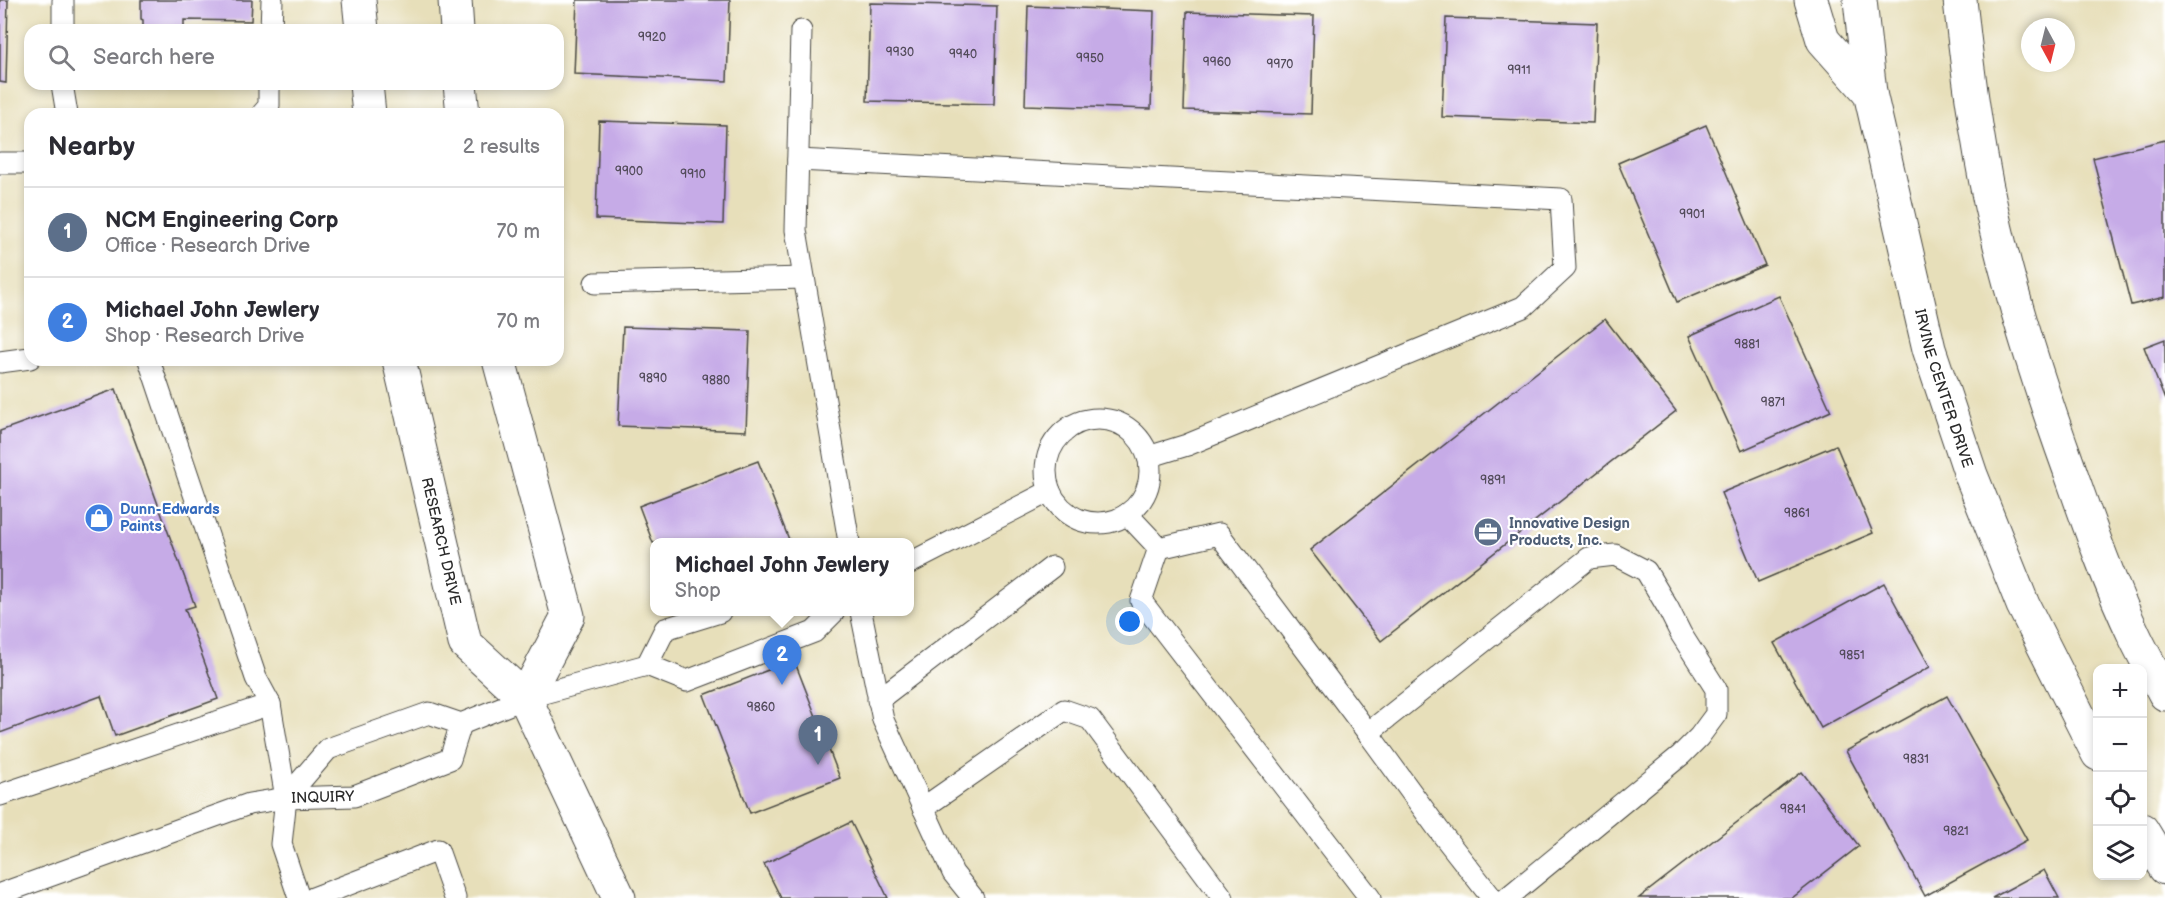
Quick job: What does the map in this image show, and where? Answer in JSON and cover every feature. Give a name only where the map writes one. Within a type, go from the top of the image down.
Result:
[{"type":"main road","points":[[359,0],[361,24]]},
{"type":"main road","points":[[455,0],[456,24]]},
{"type":"main road","points":[[1811,0],[1823,40],[1870,93]]},
{"type":"main road","name":"IRVINE CENTER DRIVE","points":[[1860,0],[1870,93],[1929,349],[1971,475],[2023,605],[2093,746]]},
{"type":"main road","points":[[1960,0],[1968,76],[1981,154],[2007,276],[2044,399],[2089,523],[2135,637],[2165,694]]},
{"type":"main road","points":[[367,90],[368,108]]},
{"type":"main road","points":[[461,90],[462,108]]},
{"type":"main road","name":"RESEARCH DRIVE","points":[[400,366],[465,643],[525,698],[619,898]]},
{"type":"main road","points":[[501,366],[568,616],[525,698]]},
{"type":"main road","points":[[2147,838],[2165,868]]},
{"type":"lane","points":[[63,0],[63,24]]},
{"type":"lane","points":[[271,24],[272,0]]},
{"type":"lane","points":[[801,31],[796,230],[848,538]]},
{"type":"lane","points":[[63,90],[67,108]]},
{"type":"lane","points":[[267,108],[270,90]]},
{"type":"lane","points":[[798,160],[1561,199],[1565,268],[1523,307],[1187,445],[1148,457]]},
{"type":"lane","points":[[0,163],[24,163]]},
{"type":"lane","points":[[595,284],[804,278]]},
{"type":"lane","points":[[0,362],[24,359]]},
{"type":"lane","points":[[151,366],[256,678],[270,704],[286,798],[281,844],[299,898]]},
{"type":"lane","points":[[1094,419],[1110,421],[1126,427],[1136,435],[1148,457],[1150,473],[1147,489],[1139,503],[1127,514],[1113,520],[1099,523],[1069,514],[1058,504],[1050,491],[1047,462],[1052,446],[1063,433],[1077,424],[1094,419]]},
{"type":"lane","points":[[914,560],[1050,491]]},
{"type":"lane","points":[[1127,514],[1159,548]]},
{"type":"lane","points":[[1159,548],[1219,534],[1438,829],[1492,898]]},
{"type":"lane","points":[[1159,548],[1141,601],[1370,898]]},
{"type":"lane","points":[[1368,733],[1589,558],[1615,555],[1646,571],[1681,634],[1716,689],[1716,714],[1682,755],[1507,898]]},
{"type":"lane","points":[[878,700],[1052,567]]},
{"type":"lane","points":[[647,665],[665,629],[707,616]]},
{"type":"lane","points":[[461,724],[525,698],[647,665],[687,681],[814,632],[830,616]]},
{"type":"lane","points":[[862,616],[883,720],[953,873],[974,898]]},
{"type":"lane","points":[[0,795],[270,704]]},
{"type":"lane","points":[[923,808],[1064,710],[1090,719],[1223,898]]},
{"type":"lane","name":"INQUIRY","points":[[429,713],[461,724],[450,759],[354,796],[286,798],[328,749],[429,713]]},
{"type":"lane","points":[[0,894],[249,804],[286,798]]},
{"type":"lane","points":[[313,898],[353,891],[438,850],[455,898]]},
{"type":"building","points":[[0,0],[8,0],[6,83],[0,82]]},
{"type":"building","points":[[141,0],[252,0],[251,21],[184,20],[184,24],[143,24]]},
{"type":"building","points":[[577,0],[730,0],[727,81],[574,74]]},
{"type":"building","points":[[870,3],[997,6],[994,104],[867,101]]},
{"type":"building","points":[[1028,6],[1154,11],[1151,109],[1025,105]]},
{"type":"building","points":[[1187,12],[1314,16],[1311,114],[1184,110]]},
{"type":"building","points":[[1446,18],[1597,23],[1593,123],[1442,117]]},
{"type":"building","points":[[599,121],[726,125],[723,224],[596,219]]},
{"type":"building","points":[[1706,125],[1765,265],[1677,302],[1618,163]]},
{"type":"building","points":[[2165,140],[2165,297],[2131,305],[2093,158]]},
{"type":"building","points":[[1779,296],[1831,411],[1741,451],[1689,336]]},
{"type":"building","points":[[1605,319],[1676,411],[1381,641],[1310,550]]},
{"type":"building","points":[[623,327],[750,331],[746,431],[618,426]]},
{"type":"building","points":[[2165,339],[2165,400],[2144,347]]},
{"type":"building","name":"Dunn-Edwards Paints","points":[[116,389],[195,606],[185,609],[218,699],[115,736],[101,696],[0,733],[0,431]]},
{"type":"building","points":[[1836,445],[1873,533],[1758,582],[1721,493]]},
{"type":"building","points":[[758,461],[788,538],[651,538],[639,506]]},
{"type":"building","points":[[1884,583],[1930,667],[1821,728],[1774,643]]},
{"type":"building","points":[[794,660],[840,778],[750,813],[704,695]]},
{"type":"building","points":[[1947,696],[2027,840],[1925,896],[1846,751]]},
{"type":"building","points":[[1802,772],[1859,846],[1792,898],[1639,898]]},
{"type":"building","points":[[851,822],[888,898],[781,898],[764,864]]},
{"type":"building","points":[[2044,870],[2059,898],[1992,898]]},
{"type":"place","name":"Dunn-Edwards Paints","points":[[99,518]]},
{"type":"place","name":"Innovative Design Products, Inc.","points":[[1488,532]]},
{"type":"place","name":"Michael John Jewlery","points":[[782,685]]},
{"type":"place","name":"NCM Engineering Corp","points":[[818,765]]}]
